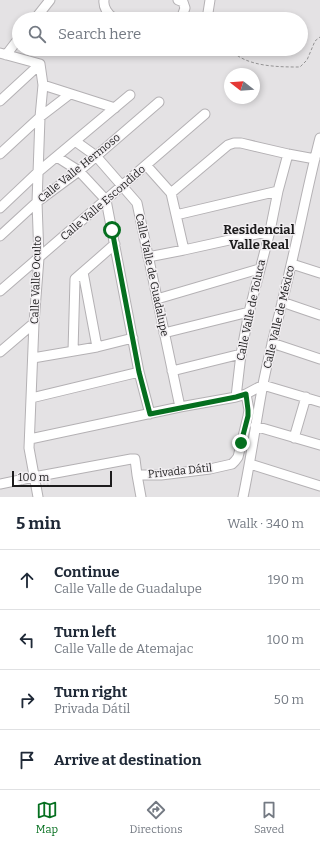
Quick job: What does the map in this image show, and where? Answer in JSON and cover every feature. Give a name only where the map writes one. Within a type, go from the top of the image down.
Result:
[{"type":"street","points":[[41,12],[50,0]]},
{"type":"street","points":[[104,0],[104,5],[107,12]]},
{"type":"street","points":[[178,0],[183,2],[185,8],[184,12]]},
{"type":"street","points":[[209,12],[210,0]]},
{"type":"street","points":[[12,45],[3,54],[40,64]]},
{"type":"street","points":[[0,101],[40,64]]},
{"type":"street","name":"Calle Valle Oculto","points":[[38,497],[29,448],[34,323],[39,258],[38,172],[43,85],[40,64]]},
{"type":"street","points":[[43,85],[115,108]]},
{"type":"street","points":[[0,154],[40,117],[70,94]]},
{"type":"street","name":"Calle Valle Hermoso","points":[[0,208],[38,172],[130,95]]},
{"type":"street","name":"Calle Valle Hermoso","points":[[0,236],[38,202],[79,171],[159,102]]},
{"type":"street","name":"Calle Valle Escondido","points":[[0,291],[205,114]]},
{"type":"street","name":"Calle Valle de México","points":[[243,497],[250,464],[255,426],[272,343],[316,164],[320,138]]},
{"type":"street","name":"Calle Valle de Guadalupe","points":[[75,142],[96,156],[137,203],[180,407]]},
{"type":"street","points":[[171,193],[228,145],[234,143],[241,143],[288,154],[316,164]]},
{"type":"street","name":"Calle Valle de Toluca","points":[[236,397],[241,354],[249,312],[288,154]]},
{"type":"street","points":[[57,157],[79,171],[106,200],[139,372],[150,414]]},
{"type":"street","points":[[146,165],[171,193],[184,250]]},
{"type":"street","points":[[176,215],[278,191]]},
{"type":"street","points":[[148,257],[270,230]]},
{"type":"street","points":[[73,351],[75,279],[115,244]]},
{"type":"street","points":[[292,264],[320,273]]},
{"type":"street","points":[[157,299],[260,269]]},
{"type":"street","points":[[83,272],[97,347]]},
{"type":"street","points":[[282,302],[320,315]]},
{"type":"street","points":[[164,333],[249,312]]},
{"type":"street","points":[[0,352],[34,323]]},
{"type":"street","points":[[33,358],[97,347],[133,338]]},
{"type":"street","points":[[272,343],[320,359]]},
{"type":"street","points":[[172,371],[241,354]]},
{"type":"street","points":[[31,398],[139,372]]},
{"type":"street","points":[[30,439],[180,407],[236,397],[246,394],[263,385],[320,402]]},
{"type":"street","name":"Privada Dátil","points":[[0,484],[34,476],[132,459],[135,459],[137,475],[210,469],[232,464],[238,457],[248,416],[246,394]]},
{"type":"street","points":[[294,438],[306,397]]},
{"type":"street","points":[[255,426],[320,445]]},
{"type":"street","points":[[250,464],[320,486]]},
{"type":"street","points":[[137,475],[141,497]]},
{"type":"path","points":[[239,56],[260,64],[281,67],[300,67],[307,60],[315,41],[320,37]]},
{"type":"district","name":"Residencial Valle Real","points":[[259,236]]},
{"type":"route","points":[[112,230],[139,372],[150,414],[246,394],[248,416],[241,443]]}]
